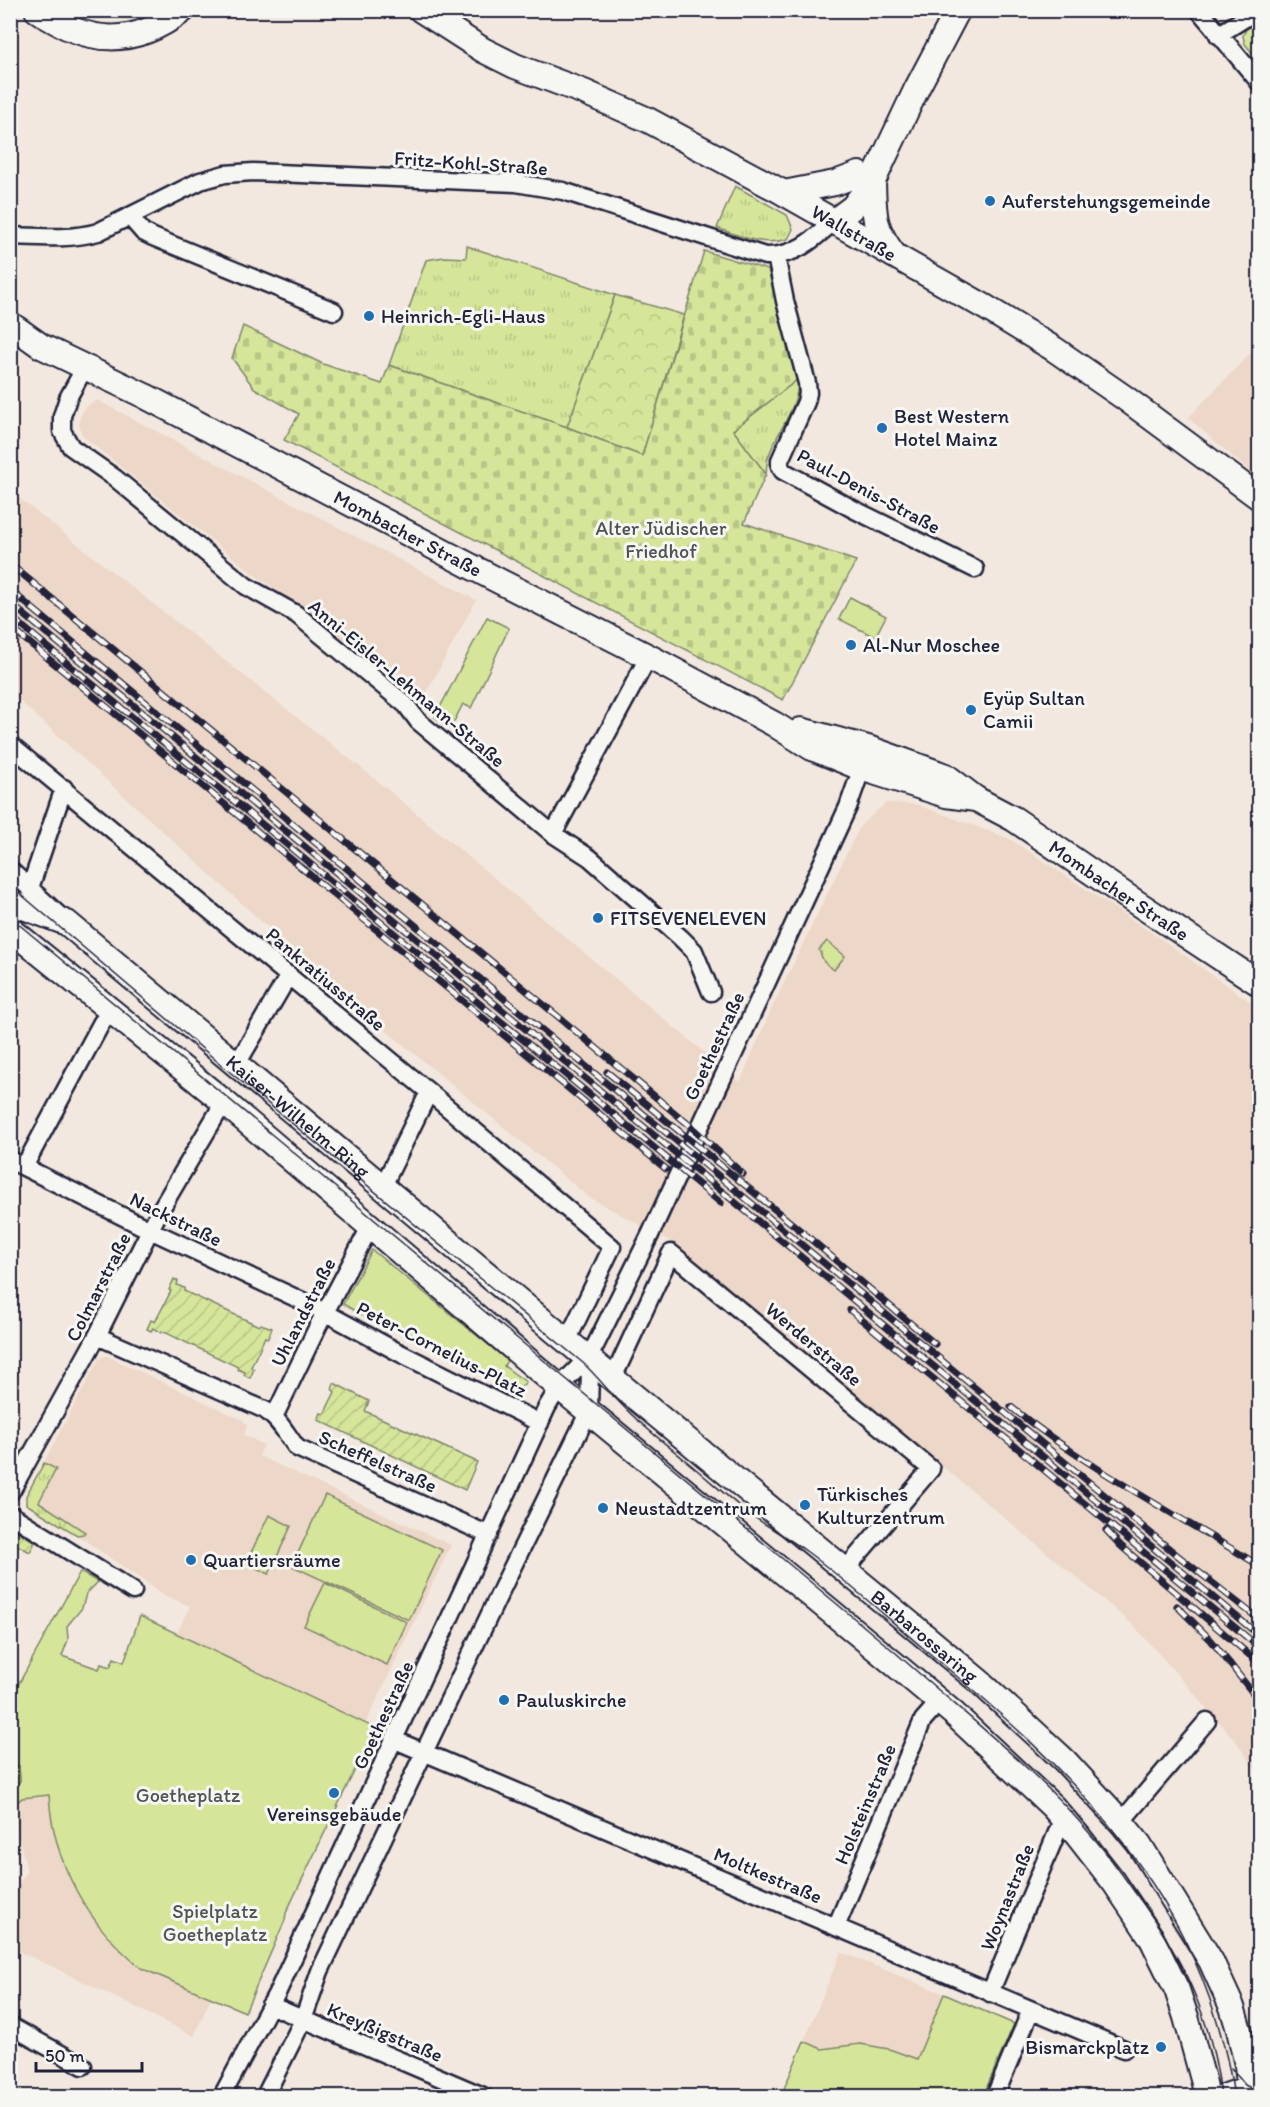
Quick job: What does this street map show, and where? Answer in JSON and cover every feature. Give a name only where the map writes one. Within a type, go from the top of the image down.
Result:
[{"type":"street","points":[[36,10],[67,27],[107,38],[134,36],[154,29],[183,10]]},
{"type":"street","name":"Wallstraße","points":[[421,10],[483,50],[515,66],[584,92],[648,120],[784,193],[985,307],[1054,349],[1125,398],[1260,498]]},
{"type":"street","points":[[833,222],[853,207],[866,178],[899,128],[958,10]]},
{"type":"street","points":[[1199,10],[1260,83]]},
{"type":"street","points":[[1218,35],[1258,10]]},
{"type":"street","name":"Fritz-Kohl-Straße","points":[[10,236],[79,237],[98,232],[200,181],[225,174],[253,172],[516,183],[563,191],[754,254],[776,256],[800,249],[833,222]]},
{"type":"street","points":[[784,193],[866,178]]},
{"type":"street","points":[[866,178],[877,230],[895,257]]},
{"type":"street","points":[[129,216],[143,232],[153,237],[334,311]]},
{"type":"street","name":"Paul-Denis-Straße","points":[[776,256],[808,393],[780,460],[783,471],[975,570]]},
{"type":"street","name":"Mombacher Straße","points":[[10,324],[41,346],[195,422],[649,656],[774,724],[812,748],[865,758],[946,795],[976,799],[1014,819],[1112,887],[1260,984]]},
{"type":"street","name":"Mombacher Straße","points":[[10,338],[41,346]]},
{"type":"street","name":"Anni-Eisler-Lehmann-Straße","points":[[85,367],[68,398],[62,417],[62,431],[71,447],[115,478],[246,586],[296,614],[406,705],[418,721],[553,834],[590,858],[694,951],[711,992]]},
{"type":"street","points":[[553,834],[649,656]]},
{"type":"street","name":"Pankratiusstraße","points":[[10,745],[289,975],[612,1247],[567,1341]]},
{"type":"street","name":"Goethestraße","points":[[222,2097],[270,2005],[395,1740],[540,1423],[559,1387],[588,1358],[650,1235],[848,807],[865,758]]},
{"type":"street","points":[[30,888],[64,789]]},
{"type":"street","name":"Kaiser-Wilhelm-Ring","points":[[10,870],[67,923],[588,1358]]},
{"type":"street","points":[[10,902],[67,923]]},
{"type":"street","name":"Kaiser-Wilhelm-Ring","points":[[10,929],[224,1102],[559,1387]]},
{"type":"street","points":[[237,1064],[289,975]]},
{"type":"street","points":[[17,1163],[102,1022]]},
{"type":"street","points":[[383,1186],[429,1092]]},
{"type":"street","name":"Colmarstraße","points":[[10,1493],[97,1336],[150,1230],[224,1102]]},
{"type":"street","name":"Nackstraße","points":[[17,1163],[150,1230],[325,1312]]},
{"type":"street","name":"Uhlandstraße","points":[[274,1417],[325,1312],[370,1227]]},
{"type":"street","name":"Werderstraße","points":[[613,1378],[670,1252],[931,1469],[845,1570]]},
{"type":"street","name":"Peter-Cornelius-Platz","points":[[325,1312],[398,1352],[540,1423]]},
{"type":"street","name":"Scheffelstraße","points":[[97,1336],[265,1410],[274,1417],[297,1448],[489,1535]]},
{"type":"street","name":"Goethestraße","points":[[265,2097],[303,2020],[320,1971],[589,1411],[588,1358]]},
{"type":"street","name":"Barbarossaring","points":[[588,1358],[981,1683],[1065,1761],[1121,1822],[1144,1851],[1211,1961],[1232,2007],[1239,2030]]},
{"type":"street","name":"Barbarossaring","points":[[559,1387],[939,1702],[1063,1818],[1114,1882],[1151,1937],[1177,1990],[1209,2092]]},
{"type":"street","points":[[10,1514],[133,1591]]},
{"type":"street","name":"Holsteinstraße","points":[[836,1927],[923,1720],[939,1702]]},
{"type":"street","points":[[1121,1822],[1207,1721]]},
{"type":"street","name":"Moltkestraße","points":[[395,1740],[1124,2049]]},
{"type":"street","name":"Woynastraße","points":[[990,1993],[1063,1818]]},
{"type":"street","name":"Kreyßigstraße","points":[[270,2005],[458,2092],[483,2097]]},
{"type":"street","points":[[995,2097],[1031,2010]]},
{"type":"street","points":[[10,2026],[83,2066]]},
{"type":"street","points":[[1239,2030],[1260,2060]]},
{"type":"street","points":[[1226,2097],[1253,2091],[1239,2030]]},
{"type":"shaded area","points":[[1259,344],[1259,479],[1188,418]]},
{"type":"shaded area","points":[[97,400],[476,600],[419,707],[289,599],[255,575],[85,438],[79,422],[81,415],[86,407]]},
{"type":"shaded area","points":[[10,491],[370,775],[740,1082],[771,1010],[860,826],[886,803],[915,804],[1010,839],[1161,939],[1259,1008],[1259,1776],[1236,1741],[1135,1627],[670,1241],[590,1198],[389,1033],[308,964],[11,693]]},
{"type":"shaded area","points":[[104,1356],[243,1420],[247,1426],[244,1435],[264,1445],[259,1456],[451,1545],[366,1723],[176,1635],[190,1606],[164,1595],[77,1535],[26,1504],[26,1496],[99,1359]]},
{"type":"shaded area","points":[[49,1795],[52,1823],[63,1865],[74,1888],[104,1933],[141,1968],[211,1998],[194,2036],[11,1948],[10,1899],[27,1871],[12,1807],[21,1798]]},
{"type":"shaded area","points":[[841,1952],[944,1994],[917,2059],[889,2049],[860,2044],[822,2049],[804,2041]]},
{"type":"green space","points":[[1259,23],[1259,61],[1245,44],[1243,36],[1246,29]]},
{"type":"green space","points":[[735,186],[787,215],[793,229],[788,239],[761,241],[717,228]]},
{"type":"green space","points":[[467,246],[615,295],[567,427],[389,365],[426,260],[444,257],[466,258]]},
{"type":"green space","name":"Alter Jüdischer Friedhof","points":[[704,251],[768,270],[798,379],[733,430],[766,474],[744,523],[856,561],[783,700],[284,440],[299,414],[254,388],[232,358],[243,326],[323,364],[382,384],[389,365],[567,427],[642,456]]},
{"type":"green space","points":[[615,295],[684,315],[642,456],[567,427]]},
{"type":"green space","points":[[798,379],[792,409],[768,457],[766,474],[733,430]]},
{"type":"green space","points":[[850,597],[886,616],[875,637],[839,619]]},
{"type":"green space","points":[[487,617],[509,628],[471,708],[463,704],[450,729],[435,717]]},
{"type":"green space","points":[[827,941],[845,956],[834,970],[824,962],[819,950]]},
{"type":"green space","points":[[372,1250],[507,1360],[504,1366],[526,1382],[518,1390],[428,1342],[360,1314],[343,1304]]},
{"type":"green space","points":[[174,1279],[178,1281],[177,1285],[184,1288],[184,1291],[259,1326],[261,1324],[272,1328],[268,1338],[265,1337],[251,1367],[254,1369],[250,1378],[244,1375],[245,1372],[237,1369],[238,1367],[162,1331],[161,1333],[153,1328],[151,1331],[147,1329],[151,1320],[155,1322],[171,1291],[169,1290]]},
{"type":"green space","points":[[334,1383],[369,1401],[365,1411],[477,1462],[465,1490],[318,1420],[321,1413],[324,1414],[335,1392],[332,1389]]},
{"type":"green space","points":[[44,1463],[56,1469],[39,1502],[85,1532],[83,1534],[77,1535],[26,1504],[26,1496]]},
{"type":"green space","points":[[325,1495],[442,1550],[409,1620],[292,1566]]},
{"type":"green space","points":[[269,1515],[291,1526],[269,1574],[246,1563]]},
{"type":"green space","points":[[11,1531],[19,1532],[35,1542],[30,1552],[13,1543],[11,1547]]},
{"type":"green space","name":"Goetheplatz","points":[[80,1572],[98,1582],[86,1594],[82,1608],[67,1626],[68,1640],[62,1656],[99,1669],[101,1664],[110,1667],[114,1658],[124,1662],[140,1616],[375,1728],[286,1913],[245,2012],[141,1968],[105,1933],[77,1891],[58,1845],[49,1795],[22,1798],[12,1807],[10,1791],[20,1781],[19,1766],[11,1763],[11,1698]]},
{"type":"green space","points":[[325,1583],[407,1622],[387,1665],[304,1626]]},
{"type":"green space","points":[[11,1763],[19,1766],[20,1781],[11,1791]]},
{"type":"green space","points":[[944,1994],[1014,2024],[983,2096],[781,2096],[804,2041],[822,2049],[860,2044],[889,2049],[917,2059]]},
{"type":"tram line","points":[[10,885],[231,1073],[583,1363],[654,1435],[747,1512],[799,1546],[836,1574],[1031,1742],[1079,1791],[1123,1843],[1162,1898],[1193,1958],[1218,2024],[1234,2096]]},
{"type":"tram line","points":[[10,917],[896,1653],[1022,1763],[1070,1811],[1104,1850],[1167,1941],[1181,1965],[1202,2014],[1217,2067],[1221,2096]]},
{"type":"tram line","points":[[1231,2068],[1245,2085],[1260,2093]]},
{"type":"railway","points":[[10,564],[687,1123],[743,1174]]},
{"type":"railway","points":[[10,590],[1177,1555],[1260,1620]]},
{"type":"railway","points":[[10,603],[1260,1636]]},
{"type":"railway","points":[[10,616],[721,1203]]},
{"type":"railway","points":[[15,631],[666,1169]]},
{"type":"railway","points":[[607,1072],[935,1344]]},
{"type":"railway","points":[[850,1310],[1260,1648]]},
{"type":"railway","points":[[1011,1407],[1040,1430],[1101,1471],[1260,1566]]},
{"type":"railway","points":[[1106,1530],[1121,1546],[1260,1664]]},
{"type":"railway","points":[[1177,1606],[1211,1640],[1260,1702]]},
{"type":"place","name":"Auferstehungsgemeinde","points":[[990,201]]},
{"type":"place","name":"Heinrich-Egli-Haus","points":[[369,316]]},
{"type":"place","name":"Best Western Hotel Mainz","points":[[882,428]]},
{"type":"place","name":"Al-Nur Moschee","points":[[851,645]]},
{"type":"place","name":"Eyüp Sultan Camii","points":[[971,710]]},
{"type":"place","name":"FITSEVENELEVEN","points":[[598,918]]},
{"type":"place","name":"Türkisches Kulturzentrum","points":[[805,1505]]},
{"type":"place","name":"Neustadtzentrum","points":[[603,1508]]},
{"type":"place","name":"Quartiersräume","points":[[191,1560]]},
{"type":"place","name":"Pauluskirche","points":[[504,1700]]},
{"type":"place","name":"Vereinsgebäude","points":[[334,1793]]},
{"type":"place","name":"Bismarckplatz","points":[[1161,2047]]},
{"type":"park label","name":"Spielplatz Goetheplatz","points":[[215,1922]]}]
